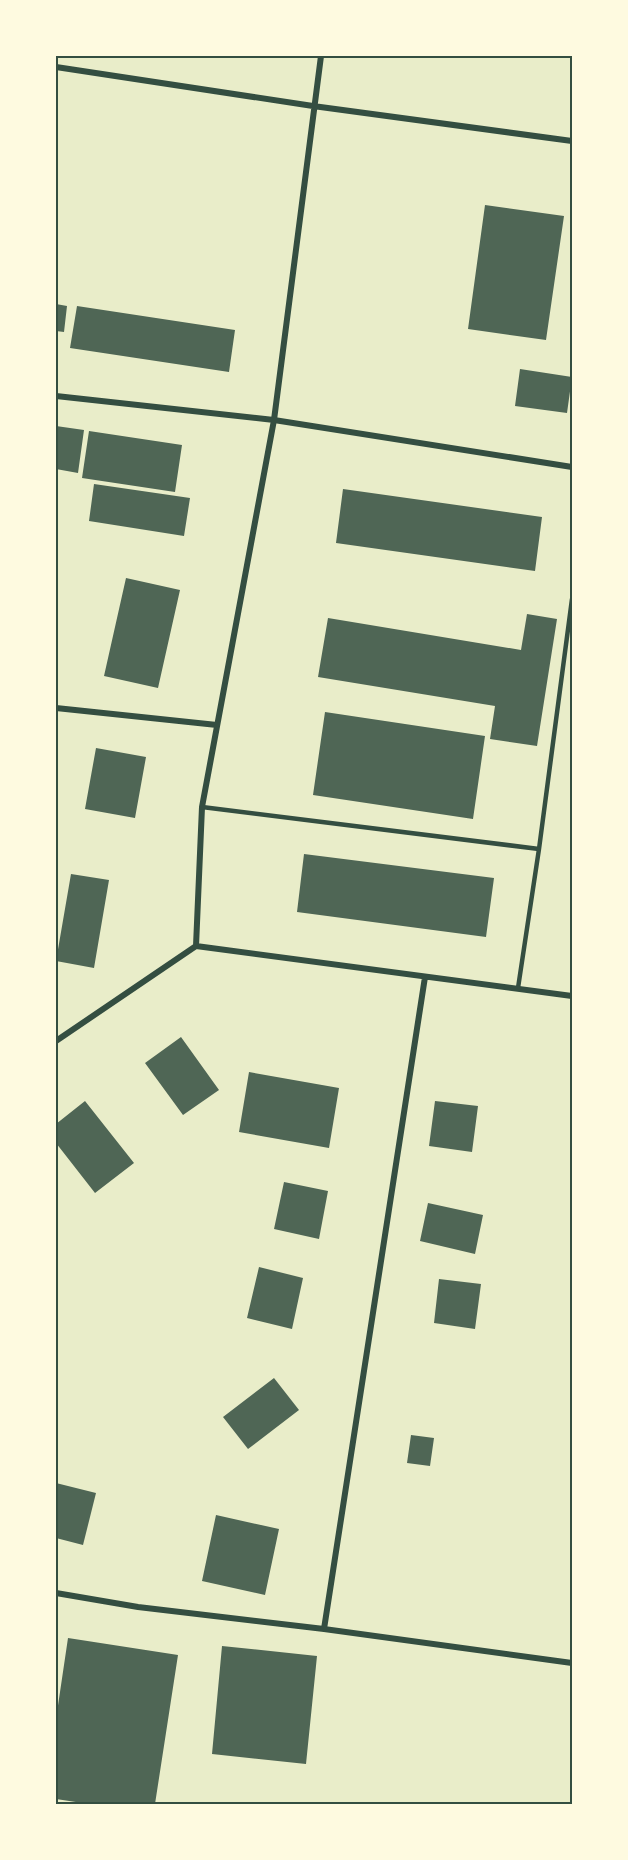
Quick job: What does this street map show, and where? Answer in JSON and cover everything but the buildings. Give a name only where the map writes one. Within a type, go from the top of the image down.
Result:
[{"type":"street","points":[[196,946],[202,807],[274,420],[321,56]]},
{"type":"street","points":[[56,67],[313,106],[573,141]]},
{"type":"street","points":[[56,396],[274,420],[573,467]]},
{"type":"street","points":[[56,708],[217,725]]},
{"type":"street","points":[[56,1041],[196,946],[573,996]]},
{"type":"street","points":[[324,1629],[425,977]]},
{"type":"street","points":[[56,1593],[138,1607],[324,1629],[573,1663]]},
{"type":"lane","points":[[518,988],[573,599]]},
{"type":"lane","points":[[202,807],[539,849]]}]
